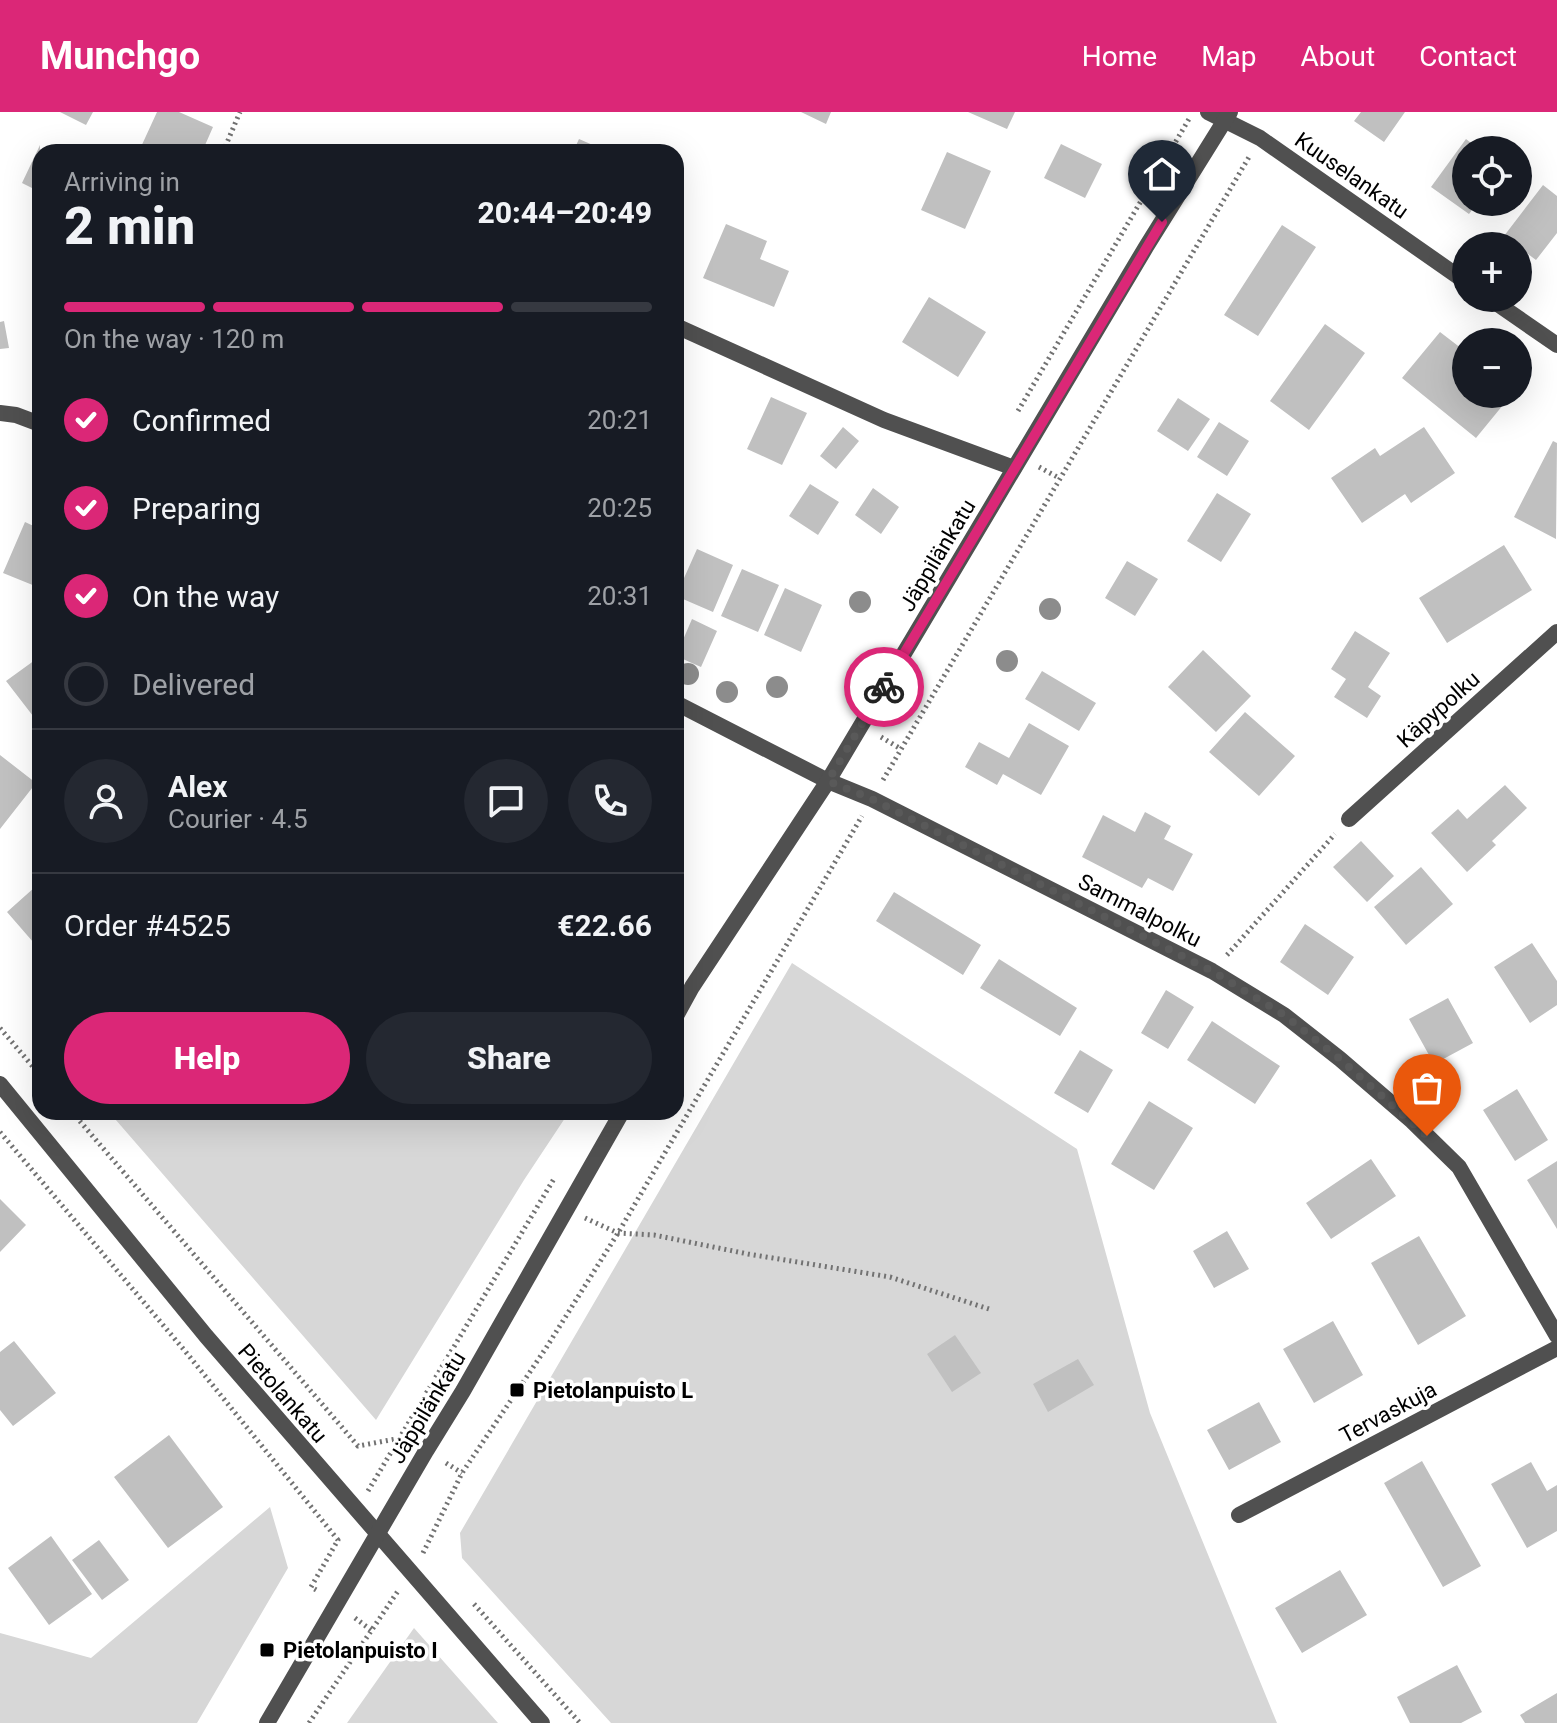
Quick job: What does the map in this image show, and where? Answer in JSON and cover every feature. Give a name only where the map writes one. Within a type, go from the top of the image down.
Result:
[{"type":"street","name":"Kuuselankatu","points":[[1208,112],[1228,116],[1452,272]]},
{"type":"street","name":"Jäppilänkatu","points":[[684,1002],[828,781],[1146,247],[1228,116]]},
{"type":"street","points":[[1509,312],[1557,345]]},
{"type":"street","points":[[684,330],[884,420],[1014,468]]},
{"type":"street","points":[[0,413],[32,421]]},
{"type":"street","name":"Käpypolku","points":[[1349,819],[1557,632]]},
{"type":"street","name":"Sammalpolku","points":[[684,707],[1212,971],[1284,1015],[1412,1121],[1459,1167],[1557,1336]]},
{"type":"street","name":"Pietolankatu","points":[[0,1084],[206,1336],[542,1723]]},
{"type":"street","name":"Jäppilänkatu","points":[[267,1723],[463,1391],[617,1120]]},
{"type":"street","name":"Tervaskuja","points":[[1239,1515],[1557,1348]]},
{"type":"path","points":[[226,144],[240,112]]},
{"type":"path","points":[[309,1723],[411,1573],[462,1473],[618,1233],[1260,138]]},
{"type":"path","points":[[1212,971],[1349,819]]},
{"type":"path","points":[[0,1028],[32,1066]]},
{"type":"path","name":"Pietolankatu","points":[[79,1120],[358,1446],[401,1438]]},
{"type":"path","points":[[0,1132],[185,1351],[338,1540],[311,1587]]},
{"type":"path","points":[[462,1473],[401,1438],[561,1166]]},
{"type":"path","points":[[566,1209],[618,1233],[654,1235],[890,1277],[992,1310]]},
{"type":"path","points":[[466,1596],[580,1723]]},
{"type":"shaded area","points":[[792,963],[1077,1149],[1150,1413],[1277,1723],[611,1723],[462,1558],[460,1533]]},
{"type":"shaded area","points":[[116,1120],[564,1120],[376,1420]]},
{"type":"shaded area","points":[[270,1507],[288,1568],[197,1723],[0,1723],[0,1633],[91,1658]]},
{"type":"shaded area","points":[[414,1628],[498,1723],[347,1723]]},
{"type":"building","points":[[60,112],[93,112],[86,125]]},
{"type":"building","points":[[157,112],[179,112],[213,127],[206,144],[142,144]]},
{"type":"building","points":[[801,112],[831,112],[826,124]]},
{"type":"building","points":[[968,112],[1015,112],[1007,129]]},
{"type":"building","points":[[1361,112],[1405,112],[1384,142],[1354,121]]},
{"type":"building","points":[[1061,144],[1102,164],[1085,198],[1044,178]]},
{"type":"building","points":[[947,152],[991,171],[965,229],[921,210]]},
{"type":"building","points":[[1452,158],[1452,202],[1431,187]]},
{"type":"building","points":[[32,162],[32,188],[22,183]]},
{"type":"building","points":[[1543,185],[1557,196],[1557,233],[1536,260],[1532,257],[1532,232],[1507,232],[1519,216],[1532,216],[1532,199]]},
{"type":"building","points":[[726,224],[767,241],[760,259],[789,271],[774,307],[703,278]]},
{"type":"building","points":[[1282,225],[1316,247],[1258,336],[1224,315]]},
{"type":"building","points":[[929,297],[986,332],[958,377],[902,342]]},
{"type":"building","points":[[4,321],[9,348],[0,349],[0,322]]},
{"type":"building","points":[[1325,324],[1365,353],[1309,430],[1270,401]]},
{"type":"building","points":[[1440,332],[1452,341],[1452,408],[1501,408],[1476,438],[1402,378]]},
{"type":"building","points":[[771,397],[807,413],[782,465],[747,449]]},
{"type":"building","points":[[1178,398],[1210,419],[1188,451],[1157,431]]},
{"type":"building","points":[[1219,422],[1249,441],[1227,476],[1197,457]]},
{"type":"building","points":[[843,427],[859,441],[836,469],[820,456]]},
{"type":"building","points":[[1424,427],[1455,473],[1411,503],[1405,494],[1362,523],[1331,478],[1375,448],[1380,456]]},
{"type":"building","points":[[1553,441],[1557,443],[1556,539],[1514,517]]},
{"type":"building","points":[[810,484],[839,502],[818,535],[789,516]]},
{"type":"building","points":[[873,488],[899,507],[881,534],[855,515]]},
{"type":"building","points":[[1217,493],[1251,514],[1221,562],[1187,541]]},
{"type":"building","points":[[25,522],[32,525],[32,585],[3,573]]},
{"type":"building","points":[[1504,545],[1532,590],[1447,643],[1419,598]]},
{"type":"building","points":[[697,549],[733,565],[713,612],[684,599],[684,578]]},
{"type":"building","points":[[1127,561],[1158,579],[1135,616],[1105,598]]},
{"type":"building","points":[[742,569],[779,585],[758,632],[721,616]]},
{"type":"building","points":[[785,588],[822,605],[801,652],[764,635]]},
{"type":"building","points":[[692,619],[717,631],[701,667],[684,660],[684,638]]},
{"type":"building","points":[[1355,631],[1390,653],[1368,687],[1381,696],[1367,718],[1334,697],[1346,679],[1331,669]]},
{"type":"building","points":[[1203,650],[1251,696],[1216,732],[1168,687]]},
{"type":"building","points":[[32,662],[32,715],[6,681]]},
{"type":"building","points":[[1042,671],[1096,703],[1079,731],[1025,699]]},
{"type":"building","points":[[1245,712],[1295,756],[1259,796],[1209,752]]},
{"type":"building","points":[[1029,723],[1069,746],[1041,795],[1003,774],[997,785],[965,767],[979,742],[1009,758]]},
{"type":"building","points":[[0,755],[32,780],[32,788],[0,829]]},
{"type":"building","points":[[1505,785],[1527,808],[1492,841],[1496,845],[1467,872],[1431,833],[1458,809],[1467,819]]},
{"type":"building","points":[[1145,812],[1171,826],[1164,839],[1193,854],[1173,891],[1148,878],[1142,888],[1082,857],[1103,815],[1135,832]]},
{"type":"building","points":[[1361,841],[1394,876],[1367,902],[1333,867]]},
{"type":"building","points":[[1421,867],[1453,904],[1406,945],[1374,907]]},
{"type":"building","points":[[32,890],[32,941],[7,912]]},
{"type":"building","points":[[894,892],[981,945],[963,975],[876,921]]},
{"type":"building","points":[[1305,924],[1354,957],[1328,995],[1280,962]]},
{"type":"building","points":[[1532,943],[1557,981],[1557,1005],[1530,1023],[1494,967]]},
{"type":"building","points":[[999,959],[1077,1008],[1060,1036],[980,988]]},
{"type":"building","points":[[1166,990],[1194,1007],[1168,1049],[1141,1033]]},
{"type":"building","points":[[1448,998],[1473,1043],[1434,1064],[1409,1019]]},
{"type":"building","points":[[1212,1021],[1280,1066],[1255,1104],[1187,1060]]},
{"type":"building","points":[[1080,1050],[1113,1070],[1088,1113],[1054,1093]]},
{"type":"building","points":[[1517,1089],[1548,1140],[1515,1161],[1483,1110]]},
{"type":"building","points":[[1149,1101],[1193,1128],[1154,1190],[1111,1164]]},
{"type":"building","points":[[1371,1159],[1396,1196],[1331,1239],[1306,1203]]},
{"type":"building","points":[[1557,1161],[1557,1229],[1527,1180]]},
{"type":"building","points":[[0,1199],[26,1225],[0,1252]]},
{"type":"building","points":[[1227,1231],[1249,1269],[1214,1288],[1193,1251]]},
{"type":"building","points":[[1419,1236],[1466,1316],[1418,1345],[1371,1263]]},
{"type":"building","points":[[1333,1321],[1363,1375],[1314,1403],[1283,1349]]},
{"type":"building","points":[[955,1335],[981,1373],[952,1392],[927,1354]]},
{"type":"building","points":[[14,1341],[56,1393],[13,1426],[0,1410],[0,1352]]},
{"type":"building","points":[[1078,1359],[1094,1385],[1048,1412],[1033,1384]]},
{"type":"building","points":[[1259,1402],[1281,1442],[1229,1470],[1207,1430]]},
{"type":"building","points":[[169,1435],[223,1507],[168,1548],[114,1477]]},
{"type":"building","points":[[1422,1461],[1481,1566],[1443,1587],[1384,1483]]},
{"type":"building","points":[[1531,1462],[1547,1491],[1557,1485],[1557,1531],[1527,1548],[1491,1484]]},
{"type":"building","points":[[51,1536],[92,1594],[49,1625],[8,1568]]},
{"type":"building","points":[[99,1540],[129,1580],[102,1600],[72,1560]]},
{"type":"building","points":[[1340,1570],[1367,1615],[1302,1653],[1275,1608]]},
{"type":"building","points":[[1457,1665],[1482,1712],[1461,1723],[1410,1723],[1397,1697]]},
{"type":"building","points":[[1557,1693],[1557,1723],[1525,1723],[1520,1715]]},
{"type":"way so far","points":[[884,687],[828,781],[872,799],[1212,971],[1284,1015],[1340,1059],[1427,1136]]},
{"type":"place","name":"Pietolanpuisto L","points":[[517,1390]]},
{"type":"place","name":"Pietolanpuisto I","points":[[267,1650]]},
{"type":"route","points":[[884,687],[1162,222]]}]
